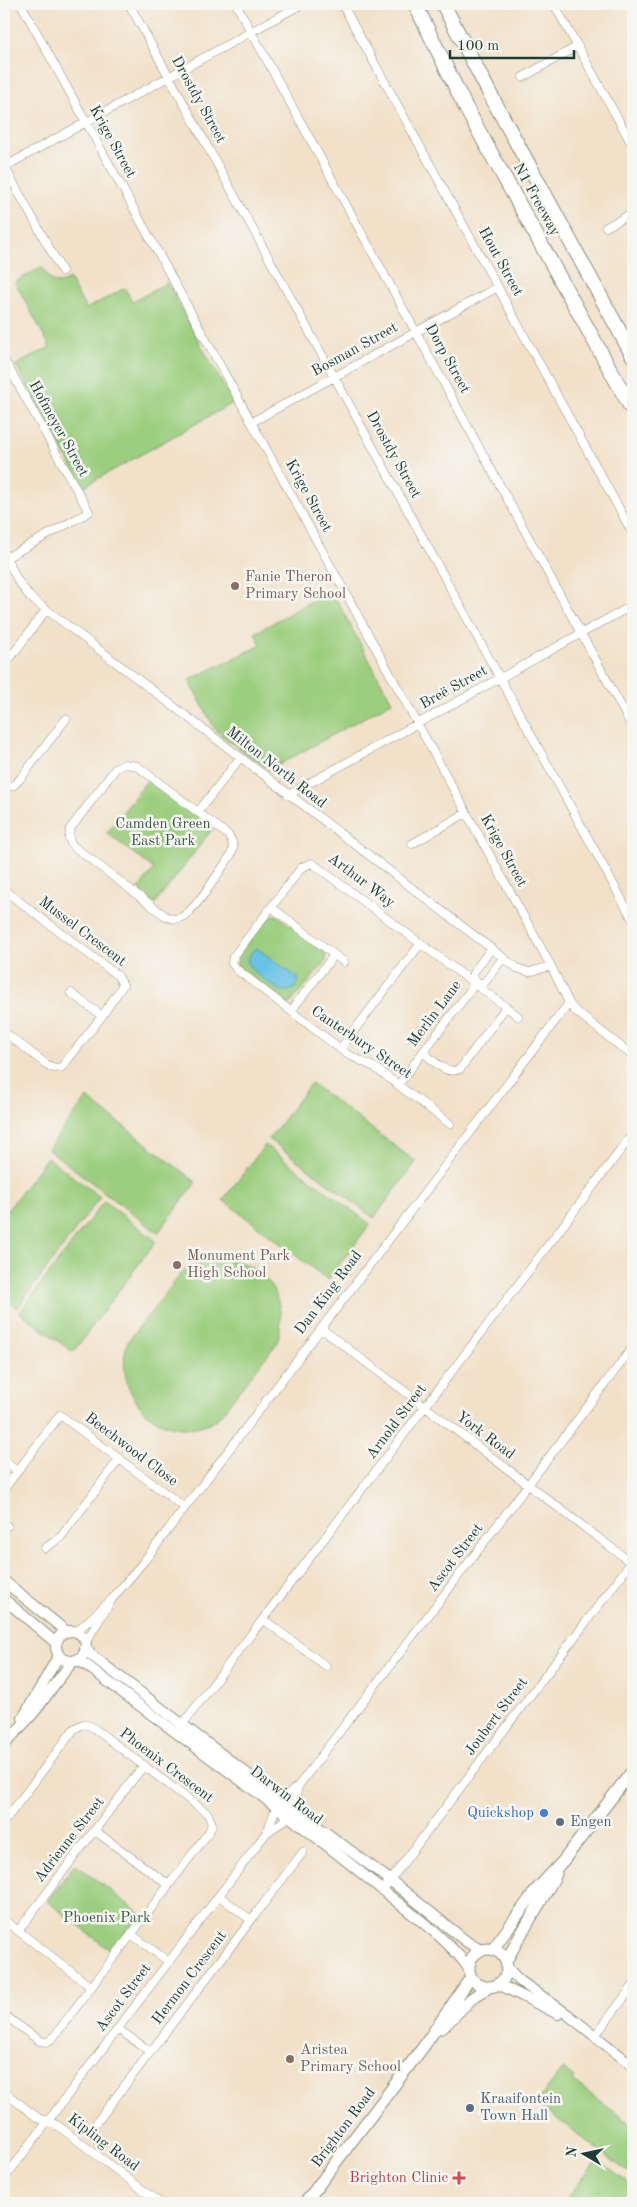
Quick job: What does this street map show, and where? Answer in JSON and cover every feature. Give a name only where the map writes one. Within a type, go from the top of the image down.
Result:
[{"type":"highway","name":"N1 Freeway","points":[[415,4],[466,108],[633,410]]},
{"type":"highway","name":"N1 Freeway","points":[[443,4],[633,356]]},
{"type":"main road","points":[[493,1949],[536,1890],[563,1861],[633,1770]]},
{"type":"main road","points":[[507,1965],[503,1956],[493,1949],[481,1950],[472,1957],[469,1972],[478,1985],[494,1986],[506,1974],[507,1965],[516,1942],[543,1900],[563,1861]]},
{"type":"main road","name":"Brighton Road","points":[[305,2203],[424,2046],[469,1972]]},
{"type":"main road","name":"Brighton Road","points":[[424,2046],[472,1998],[494,1986]]},
{"type":"street","name":"Krige Street","points":[[21,4],[551,966],[569,1003],[580,1015],[633,1056]]},
{"type":"street","name":"Drostdy Street","points":[[129,4],[633,920]]},
{"type":"street","name":"Dorp Street","points":[[236,4],[633,728]]},
{"type":"street","points":[[62,271],[4,167],[302,4]]},
{"type":"street","name":"Hout Street","points":[[342,4],[633,534]]},
{"type":"street","points":[[554,4],[633,146]]},
{"type":"street","points":[[523,77],[578,46]]},
{"type":"street","points":[[606,227],[633,213]]},
{"type":"street","name":"Bosman Street","points":[[252,422],[498,287]]},
{"type":"street","name":"Hofmeyer Street","points":[[4,359],[89,512],[5,556]]},
{"type":"street","name":"Milton North Road","points":[[5,556],[26,593],[46,610],[520,971],[527,972],[551,966]]},
{"type":"street","name":"Breë Street","points":[[288,795],[633,605]]},
{"type":"street","points":[[4,666],[46,610]]},
{"type":"street","points":[[4,786],[14,785],[20,779],[66,719]]},
{"type":"street","points":[[198,812],[240,758]]},
{"type":"street","points":[[125,764],[137,766],[198,812],[231,838],[233,848],[231,855],[189,912],[178,919],[169,918],[164,915],[73,846],[69,839],[70,829],[116,768],[125,764]]},
{"type":"street","points":[[412,844],[466,813]]},
{"type":"street","name":"Arthur Way","points":[[233,966],[233,957],[271,907],[302,867],[312,863],[518,1016]]},
{"type":"street","name":"Mussel Crescent","points":[[4,890],[121,979],[123,985],[102,1016],[60,1068],[46,1064],[4,1032]]},
{"type":"street","points":[[271,907],[344,962]]},
{"type":"street","points":[[340,1049],[420,943]]},
{"type":"street","name":"Merlin Lane","points":[[475,984],[473,974],[491,949]]},
{"type":"street","points":[[291,1012],[334,955]]},
{"type":"street","name":"Merlin Lane","points":[[398,1085],[475,984],[484,982],[503,958]]},
{"type":"street","name":"Canterbury Street","points":[[233,966],[340,1049],[374,1067],[450,1124]]},
{"type":"street","points":[[71,993],[102,1016]]},
{"type":"street","name":"Dan King Road","points":[[85,1645],[112,1599],[145,1560],[569,1003]]},
{"type":"street","points":[[423,1052],[446,1070],[456,1071],[460,1069],[506,1007]]},
{"type":"street","name":"Arnold Street","points":[[182,1725],[633,1134]]},
{"type":"street","name":"York Road","points":[[322,1329],[528,1486],[633,1562]]},
{"type":"street","name":"Ascot Street","points":[[267,1832],[277,1803],[299,1785],[633,1347]]},
{"type":"street","name":"Beechwood Close","points":[[17,1471],[60,1414],[184,1507]]},
{"type":"street","points":[[44,1548],[60,1538],[120,1458]]},
{"type":"street","points":[[4,1461],[17,1471],[4,1488]]},
{"type":"street","name":"Joubert Street","points":[[382,1891],[633,1562]]},
{"type":"street","points":[[4,1581],[71,1632],[85,1645],[82,1656],[75,1660],[59,1676],[30,1718],[20,1725]]},
{"type":"street","points":[[4,1599],[56,1643],[59,1655],[64,1659],[75,1660]]},
{"type":"street","name":"Dan King Road","points":[[71,1632],[112,1599]]},
{"type":"street","points":[[264,1620],[326,1666]]},
{"type":"street","points":[[56,1643],[59,1638],[71,1632]]},
{"type":"street","name":"Darwin Road","points":[[85,1645],[91,1655],[182,1725],[277,1803]]},
{"type":"street","points":[[4,1746],[20,1725],[59,1655]]},
{"type":"street","name":"Darwin Road","points":[[75,1660],[291,1813],[390,1880],[466,1942],[481,1950]]},
{"type":"street","name":"Phoenix Crescent","points":[[4,1822],[74,1729],[79,1725],[91,1726],[208,1814],[211,1820],[209,1832],[49,2041],[37,2040],[4,2015]]},
{"type":"street","name":"Adrienne Street","points":[[18,1931],[144,1765]]},
{"type":"street","name":"Ascot Street","points":[[4,2179],[267,1832],[291,1813],[299,1785]]},
{"type":"street","name":"Darwin Road","points":[[291,1813],[458,1953],[469,1972]]},
{"type":"street","points":[[95,1830],[169,1885]]},
{"type":"street","name":"Hermon Crescent","points":[[98,2122],[303,1852]]},
{"type":"street","points":[[219,1896],[251,1920]]},
{"type":"street","points":[[4,1920],[91,1987]]},
{"type":"street","points":[[131,1934],[169,1962]]},
{"type":"street","points":[[507,1965],[520,1982],[561,2009],[633,2066]]},
{"type":"street","points":[[494,1986],[580,2025]]},
{"type":"street","points":[[594,2037],[633,1986]]},
{"type":"street","points":[[118,2029],[150,2052]]},
{"type":"street","name":"Kipling Road","points":[[4,2092],[38,2118],[57,2125],[160,2203]]},
{"type":"street","points":[[626,2203],[633,2194]]},
{"type":"green space","points":[[42,267],[47,276],[56,283],[69,279],[86,309],[125,288],[132,302],[167,283],[233,403],[83,487],[16,365],[50,347],[15,282]]},
{"type":"green space","points":[[331,590],[392,702],[269,770],[216,731],[189,680],[261,645],[255,633]]},
{"type":"green space","name":"Camden Green East Park","points":[[148,779],[213,828],[155,904],[137,891],[154,869],[107,833]]},
{"type":"green space","points":[[273,915],[278,916],[325,952],[326,961],[290,1004],[286,1003],[237,965],[238,956],[267,918]]},
{"type":"green space","points":[[311,1083],[416,1162],[374,1218],[269,1139]]},
{"type":"green space","points":[[87,1098],[196,1182],[158,1233],[48,1149]]},
{"type":"green space","points":[[265,1145],[370,1224],[328,1280],[223,1200]]},
{"type":"green space","points":[[47,1157],[100,1197],[17,1308],[4,1298],[4,1215]]},
{"type":"green space","points":[[104,1201],[156,1241],[73,1352],[20,1312]]},
{"type":"green space","points":[[215,1259],[232,1260],[247,1265],[269,1283],[276,1296],[280,1310],[277,1343],[218,1418],[195,1427],[177,1427],[159,1422],[145,1411],[134,1397],[127,1380],[124,1361],[128,1341],[185,1269],[199,1262]]},
{"type":"green space","name":"Phoenix Park","points":[[75,1864],[141,1914],[112,1952],[47,1901]]},
{"type":"green space","points":[[563,2069],[575,2078],[573,2081],[633,2126],[633,2176],[536,2103]]},
{"type":"green space","points":[[597,2160],[627,2182],[630,2192],[624,2203],[564,2203]]},
{"type":"water","points":[[254,949],[258,949],[298,978],[295,989],[279,990],[253,970],[249,966],[248,958]]},
{"type":"place","name":"Fanie Theron Primary School","points":[[235,586]]},
{"type":"place","name":"Monument Park High School","points":[[177,1265]]},
{"type":"place","name":"Quickshop","points":[[544,1813]]},
{"type":"place","name":"Engen","points":[[560,1822]]},
{"type":"place","name":"Aristea Primary School","points":[[290,2059]]},
{"type":"place","name":"Kraaifontein Town Hall","points":[[470,2108]]},
{"type":"place","name":"Brighton Clinic","points":[[459,2178]]}]
